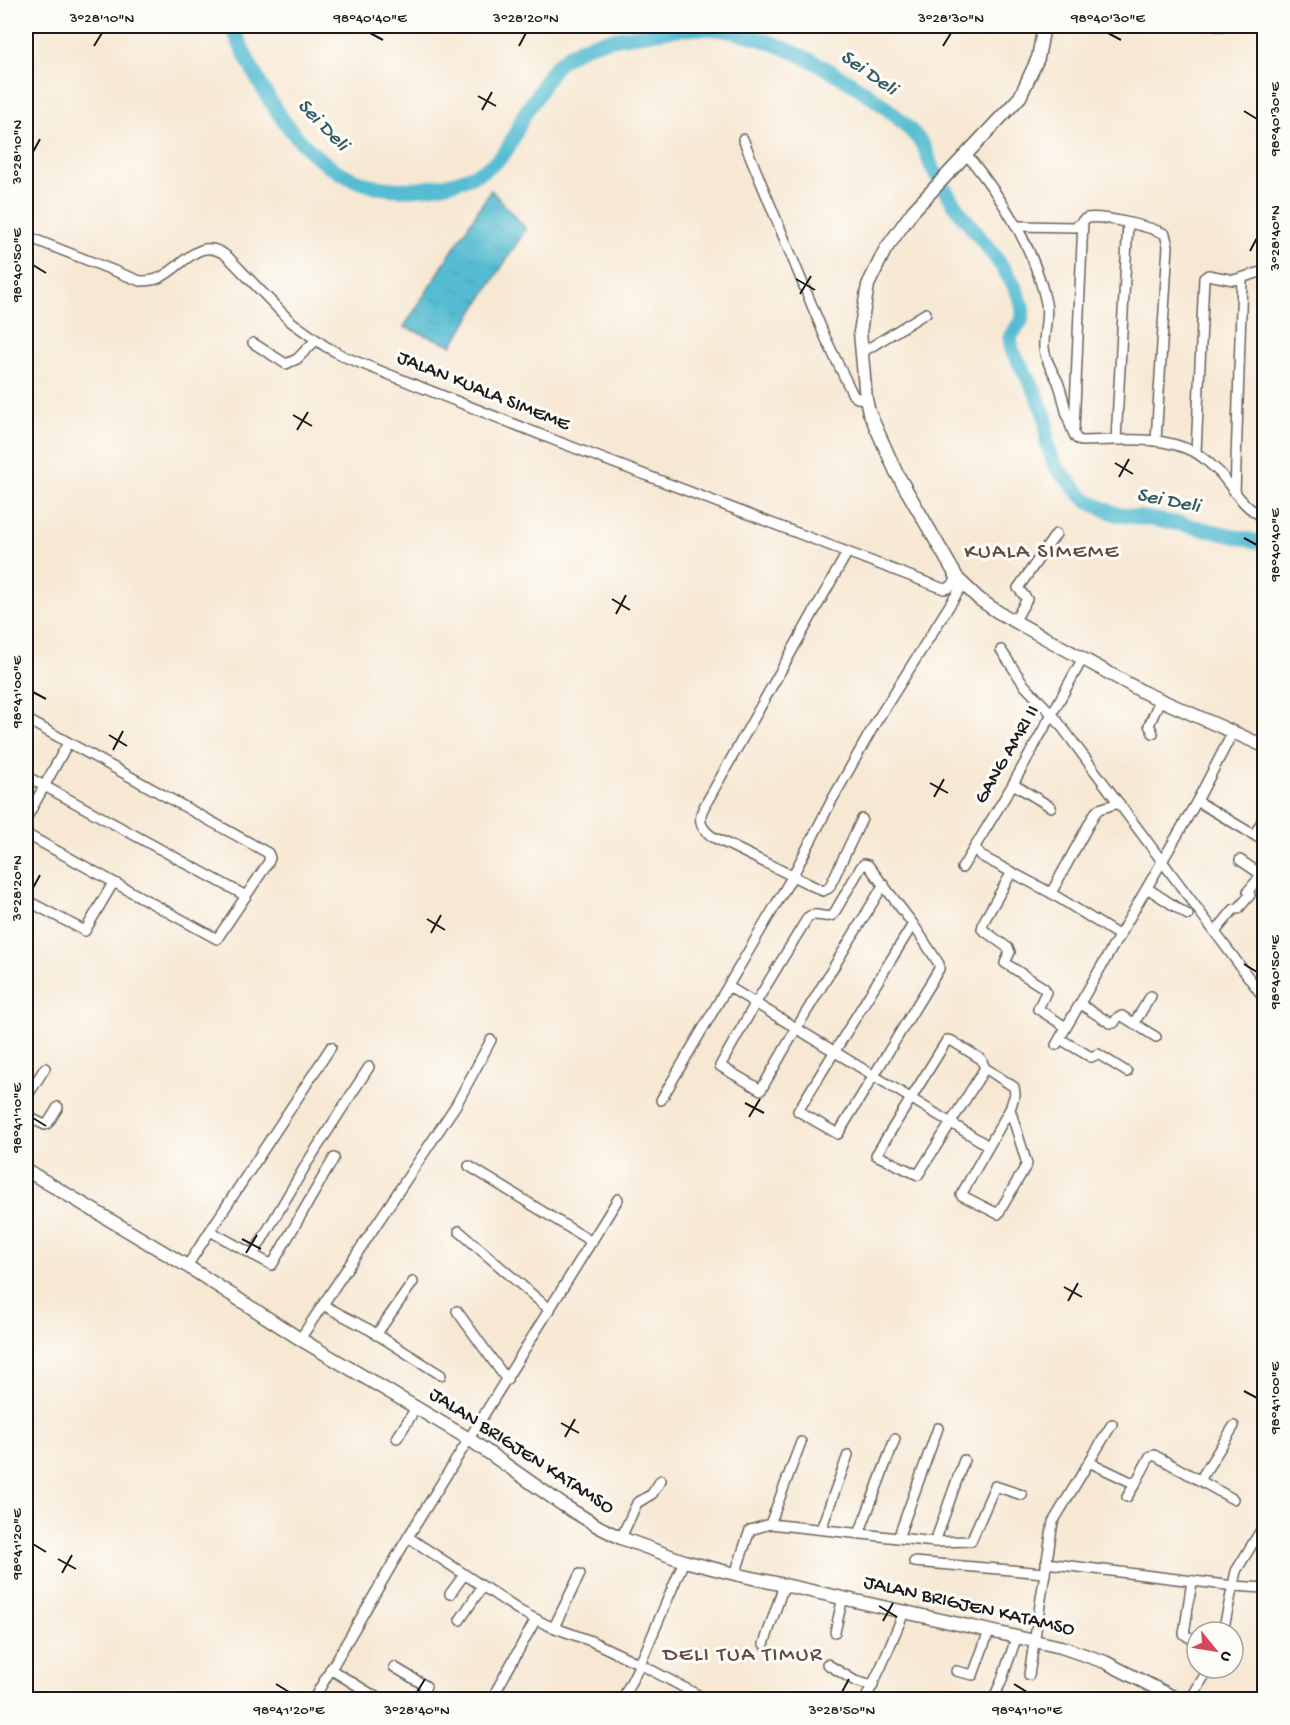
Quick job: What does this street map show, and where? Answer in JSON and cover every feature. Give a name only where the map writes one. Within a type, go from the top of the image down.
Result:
[{"type":"main road","points":[[1044,26],[1038,58],[1020,98],[913,211],[885,250],[868,285],[860,332],[869,412],[896,472],[961,581],[988,606],[1160,700],[1264,746]]},
{"type":"main road","name":"JALAN BRIGJEN KATAMSO","points":[[26,1170],[187,1266],[300,1339],[469,1439],[562,1505],[621,1538],[684,1560],[735,1574],[1061,1647],[1105,1662],[1179,1700]]},
{"type":"street","points":[[1218,26],[1231,26]]},
{"type":"street","points":[[743,139],[825,337],[853,395],[866,399]]},
{"type":"street","points":[[963,158],[982,173],[1017,226],[1033,261],[1046,303],[1044,351],[1058,381],[1074,435],[1081,441],[1156,441],[1196,452],[1220,473],[1234,493],[1253,512],[1264,517]]},
{"type":"street","points":[[1017,226],[1076,226],[1083,220],[1095,218],[1128,223],[1165,234],[1167,238],[1156,441]]},
{"type":"street","points":[[1074,435],[1083,220]]},
{"type":"street","points":[[1116,440],[1128,223]]},
{"type":"street","name":"JALAN KUALA SIMEME","points":[[26,237],[140,281],[158,279],[204,248],[215,248],[228,257],[290,321],[345,357],[944,589],[961,581]]},
{"type":"street","points":[[1196,452],[1204,278],[1208,275],[1226,279],[1242,279],[1264,271]]},
{"type":"street","points":[[1234,493],[1242,279]]},
{"type":"street","points":[[861,353],[926,313]]},
{"type":"street","points":[[253,343],[286,364],[297,359],[316,340]]},
{"type":"street","points":[[1015,620],[1027,599],[1018,588],[1056,534]]},
{"type":"street","points":[[847,553],[704,807],[700,819],[704,830],[713,837],[823,891],[827,890],[862,819]]},
{"type":"street","points":[[661,1100],[792,877],[876,722],[961,581]]},
{"type":"street","points":[[1001,650],[1025,686],[1053,715],[1264,998]]},
{"type":"street","name":"GANG AMRI II","points":[[962,868],[1053,715],[1083,658]]},
{"type":"street","points":[[1153,733],[1149,725],[1160,700]]},
{"type":"street","points":[[26,719],[268,853],[270,858],[217,939],[26,834]]},
{"type":"street","points":[[1127,1072],[1098,1054],[1091,1057],[1058,1042],[1148,888],[1233,732]]},
{"type":"street","points":[[26,819],[68,743]]},
{"type":"street","points":[[26,776],[246,896]]},
{"type":"street","points":[[1013,784],[1051,807]]},
{"type":"street","points":[[1197,801],[1264,841]]},
{"type":"street","points":[[1051,893],[1095,813],[1099,809],[1119,803]]},
{"type":"street","points":[[1255,834],[1264,817]]},
{"type":"street","points":[[975,847],[981,856],[1051,893],[1120,936]]},
{"type":"street","points":[[1215,932],[1234,909],[1238,909],[1250,896],[1248,891],[1263,873],[1240,860]]},
{"type":"street","points":[[884,884],[796,1029],[762,1090],[722,1068],[721,1063],[808,917],[815,914],[826,917],[833,915],[862,866],[868,865],[884,884],[913,924],[938,961],[939,969],[838,1134],[798,1111],[913,924]]},
{"type":"street","points":[[1012,872],[993,909],[984,921],[982,929],[1008,948],[1010,952],[1005,963],[1044,988],[1046,992],[1038,1009],[1065,1027]]},
{"type":"street","points":[[26,900],[85,931],[113,883]]},
{"type":"street","points":[[1148,888],[1188,915]]},
{"type":"street","points":[[729,987],[987,1145]]},
{"type":"street","points":[[1134,1023],[1151,996]]},
{"type":"street","points":[[1080,1004],[1110,1023],[1114,1023],[1120,1016],[1156,1036]]},
{"type":"street","points":[[300,1339],[456,1105],[491,1040]]},
{"type":"street","points":[[985,1068],[918,1175],[876,1155],[948,1040],[981,1059],[985,1068],[1014,1087],[1015,1094],[1010,1108],[987,1145],[961,1195],[998,1215],[1027,1164],[1010,1108]]},
{"type":"street","points":[[187,1266],[331,1047]]},
{"type":"street","points":[[253,1255],[307,1163],[369,1067]]},
{"type":"street","points":[[26,1098],[45,1068]]},
{"type":"street","points":[[26,1116],[45,1125],[58,1107]]},
{"type":"street","points":[[210,1231],[272,1265],[334,1158]]},
{"type":"street","points":[[469,1166],[592,1242]]},
{"type":"street","points":[[313,1700],[408,1537],[618,1199]]},
{"type":"street","points":[[459,1231],[550,1310]]},
{"type":"street","points":[[376,1335],[413,1282]]},
{"type":"street","points":[[323,1305],[441,1375]]},
{"type":"street","points":[[457,1311],[507,1380]]},
{"type":"street","points":[[397,1438],[416,1408]]},
{"type":"street","points":[[1029,1675],[1051,1529],[1056,1515],[1112,1424]]},
{"type":"street","points":[[1200,1480],[1234,1426]]},
{"type":"street","points":[[898,1538],[938,1428]]},
{"type":"street","points":[[859,1534],[895,1439]]},
{"type":"street","points":[[770,1524],[801,1442]]},
{"type":"street","points":[[821,1529],[848,1455]]},
{"type":"street","points":[[1127,1497],[1153,1455],[1233,1499]]},
{"type":"street","points":[[935,1542],[964,1460]]},
{"type":"street","points":[[1089,1462],[1135,1484]]},
{"type":"street","points":[[621,1538],[638,1503],[652,1494],[660,1480]]},
{"type":"street","points":[[735,1574],[750,1530],[770,1524],[935,1542],[971,1540],[995,1486],[1022,1495]]},
{"type":"street","points":[[1226,1620],[1238,1568],[1264,1525]]},
{"type":"street","points":[[408,1537],[482,1587],[536,1619],[640,1664],[707,1700]]},
{"type":"street","points":[[622,1700],[640,1664],[684,1560]]},
{"type":"street","points":[[914,1562],[1045,1573]]},
{"type":"street","points":[[1046,1563],[1264,1588]]},
{"type":"street","points":[[554,1627],[580,1574]]},
{"type":"street","points":[[450,1594],[464,1575]]},
{"type":"street","points":[[1186,1620],[1192,1581]]},
{"type":"street","points":[[764,1644],[784,1585]]},
{"type":"street","points":[[460,1620],[482,1587]]},
{"type":"street","points":[[835,1632],[843,1597]]},
{"type":"street","points":[[866,1700],[904,1610]]},
{"type":"street","points":[[496,1691],[536,1619]]},
{"type":"street","points":[[956,1671],[974,1675],[988,1631]]},
{"type":"street","points":[[993,1700],[1017,1636]]},
{"type":"street","points":[[827,1664],[855,1681],[873,1686]]},
{"type":"street","points":[[394,1666],[426,1686],[418,1700]]},
{"type":"street","points":[[330,1669],[381,1700]]},
{"type":"street","points":[[1190,1700],[1202,1680]]},
{"type":"street","points":[[360,1700],[366,1690]]},
{"type":"water","points":[[491,190],[526,229],[452,345],[404,327]]},
{"type":"waterway","name":"Sei Deli","points":[[232,26],[258,80],[292,132],[313,153],[337,171],[364,183],[394,189],[423,188],[454,182],[469,177],[495,162],[508,148],[525,114],[552,70],[572,53],[589,45],[637,35],[702,28],[747,35],[798,54],[874,99],[913,133],[924,147],[932,167],[956,206],[1000,263],[1018,293],[1022,307],[1021,321],[1010,337],[1012,350],[1035,391],[1046,419],[1047,444],[1055,466],[1081,495],[1093,504],[1116,514],[1182,524],[1264,543]]},
{"type":"district","name":"KUALA SIMEME","points":[[1042,553]]},
{"type":"district","name":"DELI TUA TIMUR","points":[[743,1656]]}]
